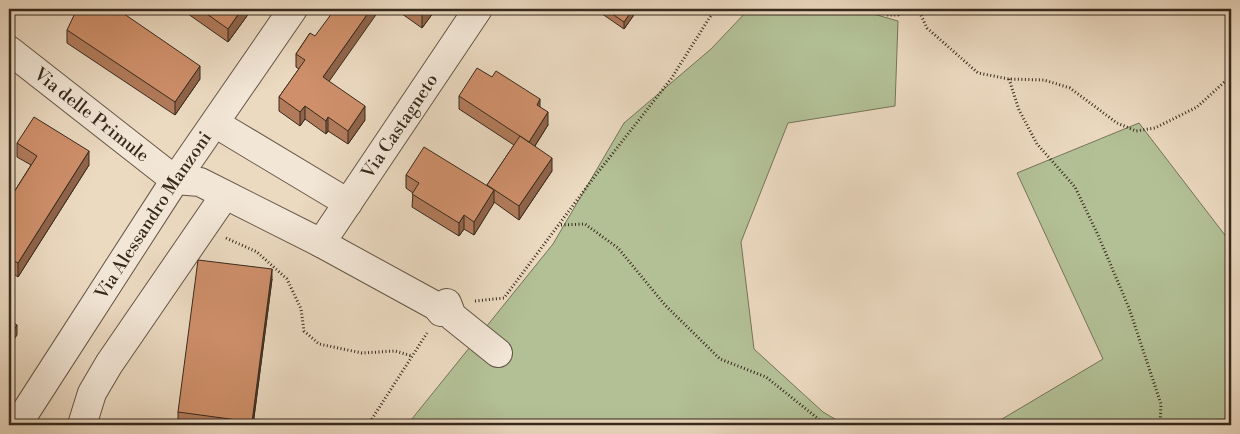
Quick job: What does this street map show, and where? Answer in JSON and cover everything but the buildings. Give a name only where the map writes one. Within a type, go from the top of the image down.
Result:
[{"type":"street","name":"Via Alessandro Manzoni","points":[[17,425],[175,180],[293,9]]},
{"type":"street","name":"Via Castagneto","points":[[321,243],[478,9]]},
{"type":"street","name":"Via delle Primule","points":[[9,50],[175,180]]},
{"type":"street","points":[[228,132],[348,203]]},
{"type":"street","points":[[175,180],[200,182],[321,243],[436,306],[444,308],[498,353]]},
{"type":"street","points":[[82,425],[92,394],[109,364],[225,195]]},
{"type":"path","points":[[368,425],[444,308],[504,298],[594,176],[671,79],[716,9]]},
{"type":"path","points":[[879,9],[886,15],[898,15],[900,9]]},
{"type":"path","points":[[918,9],[927,28],[978,73],[1009,79],[1044,80],[1070,88],[1117,123],[1136,131],[1155,128],[1197,107],[1231,76]]},
{"type":"path","points":[[1009,79],[1019,110],[1038,144],[1075,187],[1098,235],[1129,308],[1161,404],[1160,425]]},
{"type":"path","points":[[560,224],[585,224],[618,248],[665,306],[720,359],[766,377],[826,425]]},
{"type":"path","points":[[202,230],[257,252],[287,279],[301,309],[304,331],[319,344],[362,353],[395,351],[412,356]]},
{"type":"green space","points":[[749,9],[856,9],[898,21],[895,106],[788,123],[741,242],[754,349],[823,412],[845,425],[407,425],[553,244],[624,123],[711,49]]},
{"type":"green space","points":[[1139,123],[1231,243],[1231,425],[992,425],[1103,359],[1017,173]]}]
